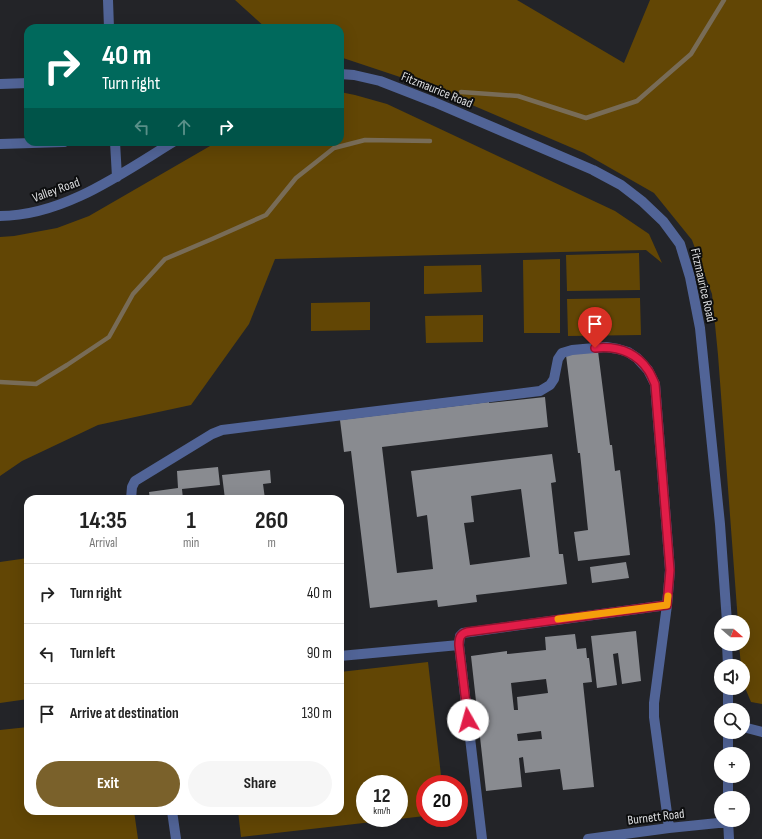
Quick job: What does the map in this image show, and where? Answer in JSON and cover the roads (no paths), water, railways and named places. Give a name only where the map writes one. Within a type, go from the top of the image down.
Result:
[{"type":"street","points":[[108,0],[109,24]]},
{"type":"street","name":"Fitzmaurice Road","points":[[344,74],[380,81],[441,105],[594,170],[621,185],[644,202],[663,221],[680,244],[690,277],[700,328],[720,524],[726,615]]},
{"type":"street","points":[[0,84],[24,83]]},
{"type":"street","points":[[0,144],[24,143]]},
{"type":"street","points":[[115,146],[117,177],[167,146]]},
{"type":"street","name":"Valley Road","points":[[0,216],[12,216],[39,210],[76,199],[117,177]]},
{"type":"street","points":[[131,495],[132,487],[135,481],[212,434],[222,430],[540,391],[550,385],[554,379],[558,359],[562,353],[572,350],[606,347],[628,352],[637,358],[648,370],[655,384],[670,570],[667,605],[654,703],[654,717],[669,828]]},
{"type":"street","points":[[482,839],[459,645],[460,636],[467,632],[667,605]]},
{"type":"street","points":[[344,656],[459,645]]},
{"type":"street","points":[[750,729],[762,732]]},
{"type":"street","points":[[173,815],[176,839]]},
{"type":"street","name":"Burnett Road","points":[[588,839],[714,823]]},
{"type":"street","points":[[728,827],[728,839]]},
{"type":"waterway","points":[[461,92],[518,96],[586,118],[637,101],[691,54],[724,0]]},
{"type":"waterway","points":[[344,145],[365,140],[430,141]]},
{"type":"waterway","points":[[0,382],[36,384],[109,337],[133,294],[165,259],[266,215],[296,178],[334,148],[342,146]]}]
